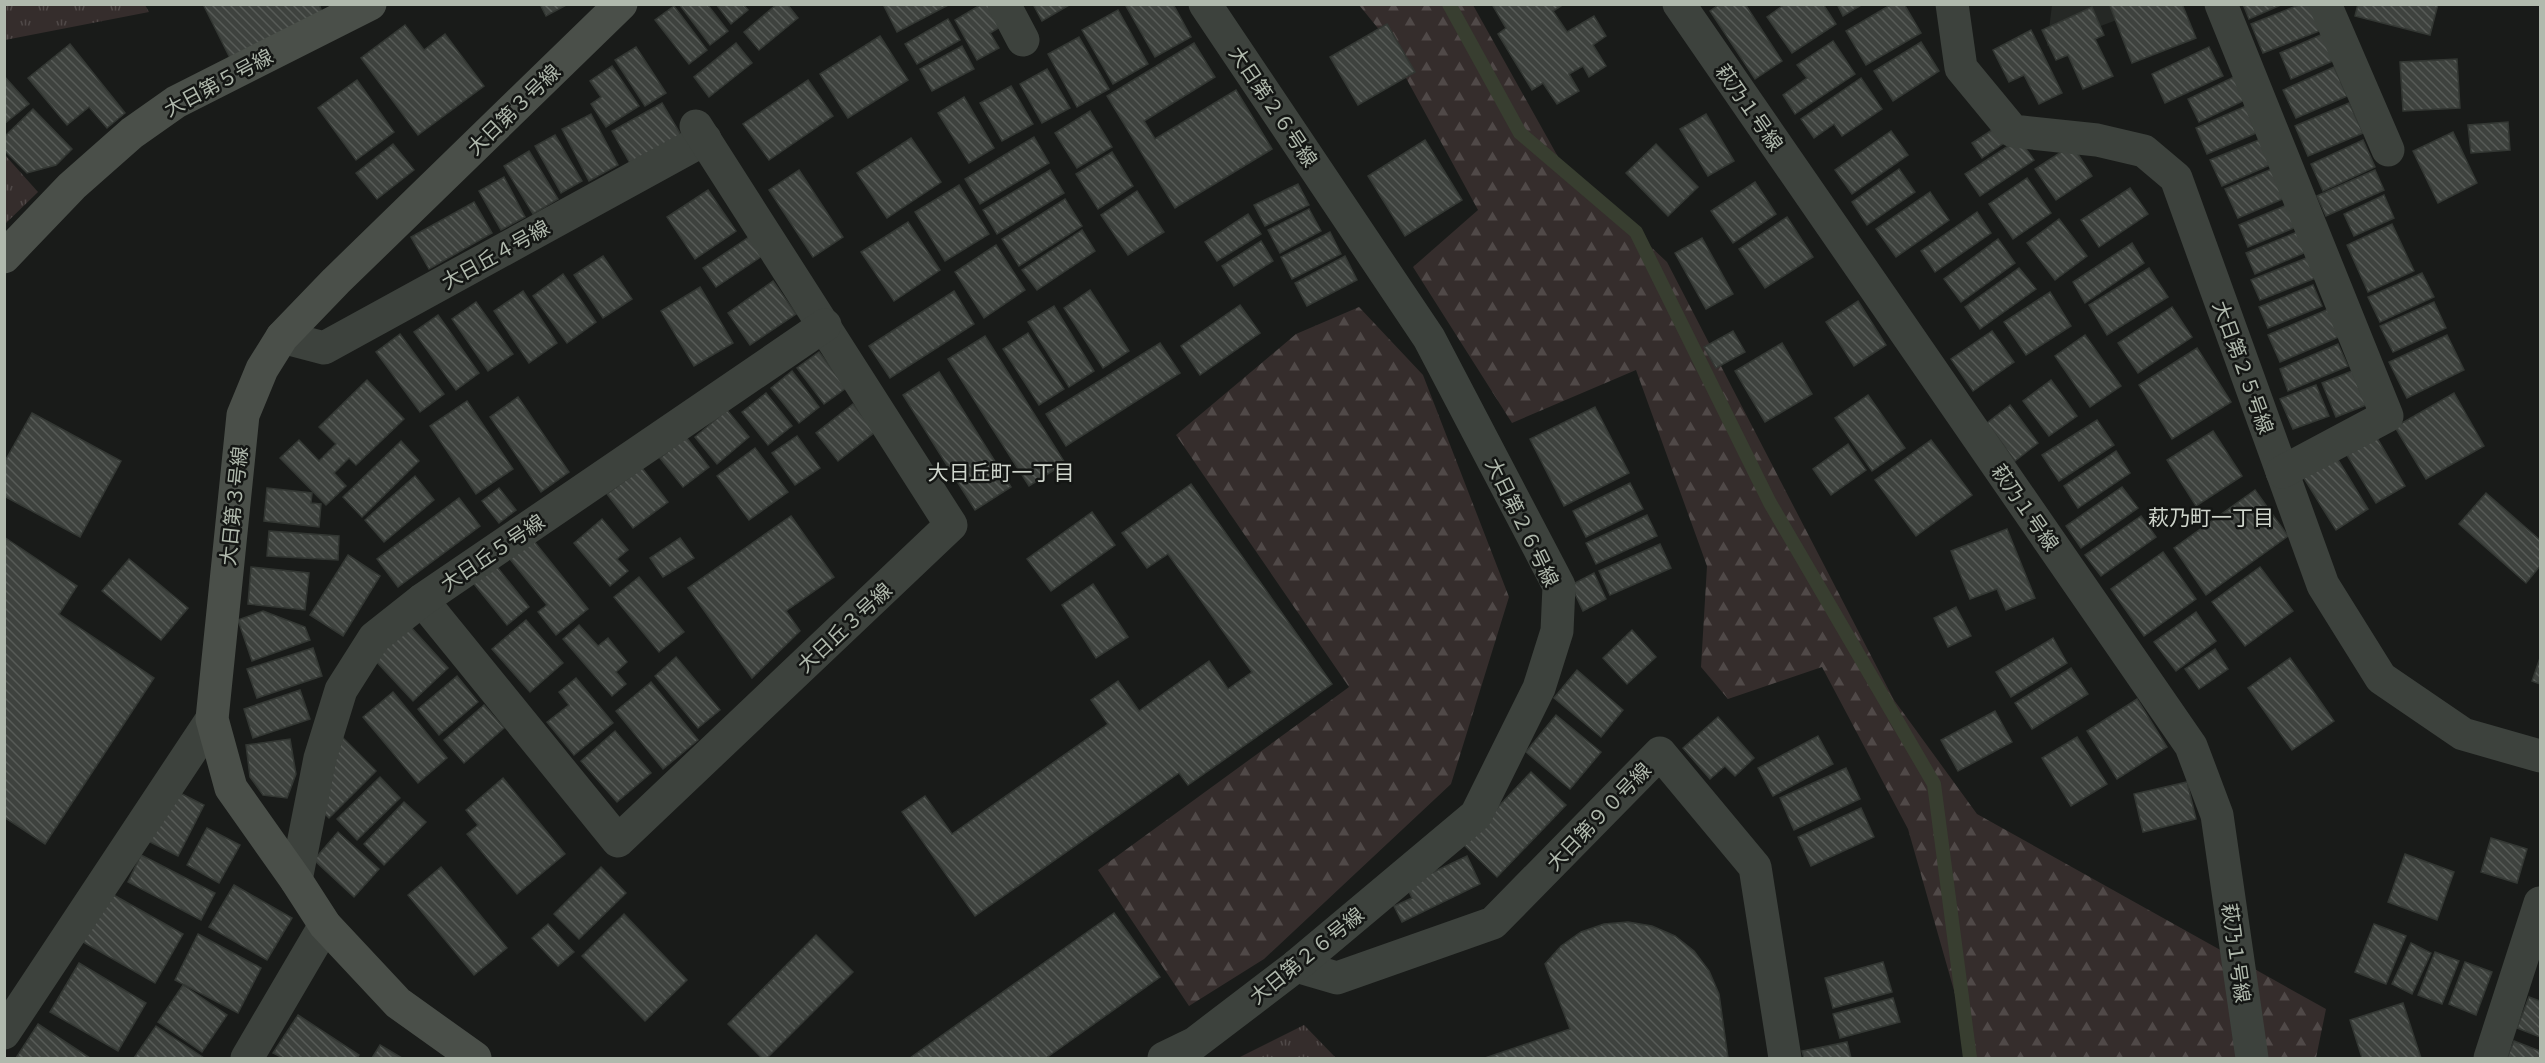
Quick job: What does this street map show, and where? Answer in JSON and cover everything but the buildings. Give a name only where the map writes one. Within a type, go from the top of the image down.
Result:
[{"type":"street","name":"大日第５号線","points":[[4,257],[72,186],[132,133],[176,102],[370,4]]},
{"type":"street","name":"大日第３号線","points":[[475,1058],[398,1003],[325,925],[231,788],[212,719],[243,415],[262,369],[282,338],[336,281],[621,4]]},
{"type":"street","points":[[1004,4],[1023,40]]},
{"type":"street","name":"大日第２６号線","points":[[1164,1059],[1195,1043],[1296,966],[1476,815],[1539,688],[1557,631],[1559,586],[1429,338],[1205,4]]},
{"type":"street","name":"萩乃１号線","points":[[1679,4],[2191,746],[2217,815],[2252,1059]]},
{"type":"street","name":"大日第２５号線","points":[[1952,4],[1961,68],[2013,131],[2097,140],[2144,151],[2176,178],[2323,585],[2381,678],[2463,734],[2541,756]]},
{"type":"street","points":[[2221,4],[2387,416],[2282,472]]},
{"type":"street","points":[[2325,4],[2388,150]]},
{"type":"street","name":"大日丘４号線","points":[[282,338],[324,348],[700,132]]},
{"type":"street","name":"大日丘３号線","points":[[422,600],[618,841],[951,525],[700,132]]},
{"type":"street","name":"大日丘５号線","points":[[296,880],[320,758],[341,690],[374,638],[422,600],[825,326]]},
{"type":"street","points":[[4,1033],[212,719]]},
{"type":"street","name":"大日第９０号線","points":[[1296,966],[1337,978],[1493,923],[1660,753],[1755,867],[1785,1059]]},
{"type":"street","points":[[2490,1059],[2541,903]]},
{"type":"street","points":[[248,1059],[325,925]]},
{"type":"shaded area","points":[[2052,5],[2157,5],[2047,46]]},
{"type":"green space","points":[[4,5],[145,5],[149,12],[5,40]]},
{"type":"green space","points":[[1359,5],[1473,5],[1562,164],[1667,262],[1894,700],[1977,814],[2326,1009],[2316,1058],[1964,1058],[1969,1043],[1908,829],[1822,667],[1728,699],[1701,667],[1707,566],[1636,370],[1512,423],[1413,267],[1478,210],[1381,32]]},
{"type":"green space","points":[[5,155],[38,192],[5,224]]},
{"type":"green space","points":[[1359,307],[1423,375],[1509,597],[1451,784],[1264,959],[1189,1006],[1098,870],[1349,687],[1176,435],[1296,334]]},
{"type":"green space","points":[[1304,1025],[1336,1058],[1238,1058]]},
{"type":"waterway","points":[[1449,4],[1520,133],[1636,232],[1770,503],[1934,784],[1970,1058]]},
{"type":"district","name":"大日丘町一丁目","points":[[1001,472]]},
{"type":"district","name":"萩乃町一丁目","points":[[2211,517]]}]
